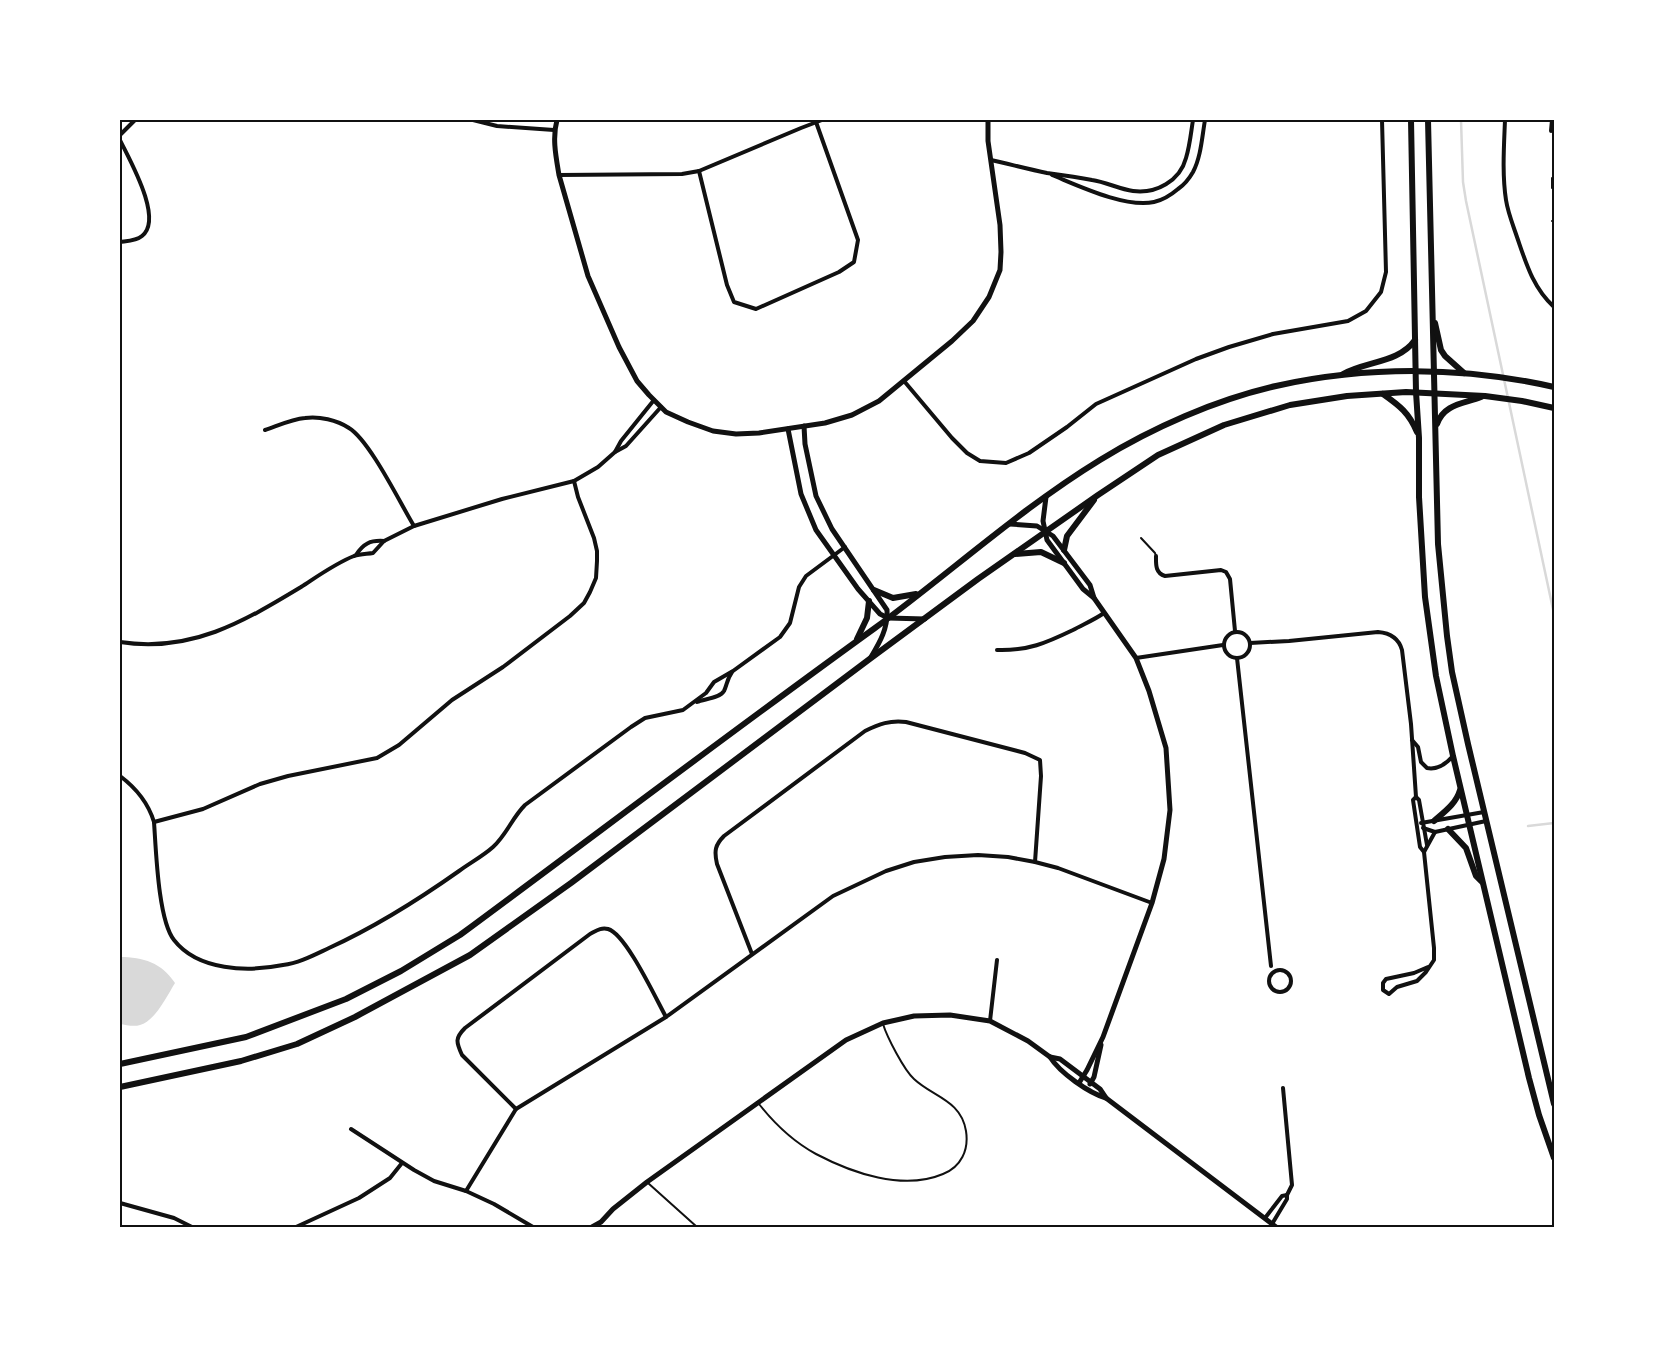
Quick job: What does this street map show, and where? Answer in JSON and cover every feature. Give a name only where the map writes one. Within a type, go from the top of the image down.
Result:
[{"type":"main road","points":[[1411,120],[1419,497],[1425,597],[1436,676],[1460,789],[1528,1078],[1538,1115],[1554,1158]]},
{"type":"main road","points":[[1428,120],[1438,544],[1446,636],[1459,706],[1554,1104]]},
{"type":"main road","points":[[1432,312],[1441,350],[1464,373]]},
{"type":"main road","points":[[1340,376],[1351,369],[1384,360],[1406,350],[1415,340]]},
{"type":"main road","points":[[120,1064],[246,1036],[346,999],[401,971],[460,936],[888,618],[1046,497],[1100,460],[1147,434],[1216,404],[1275,387],[1340,376],[1383,372],[1464,373],[1518,379],[1554,387]]},
{"type":"main road","points":[[120,1087],[241,1061],[297,1044],[355,1017],[470,955],[579,877],[978,579],[1098,494],[1158,455],[1224,424],[1290,405],[1346,396],[1416,392],[1488,396],[1554,408]]},
{"type":"main road","points":[[1383,393],[1401,407],[1411,418],[1419,438]]},
{"type":"main road","points":[[1435,429],[1440,416],[1447,409],[1488,396]]},
{"type":"main road","points":[[1064,550],[1067,536],[1098,494]]},
{"type":"main road","points":[[1015,554],[1041,552],[1064,563]]},
{"type":"main road","points":[[874,590],[893,598],[919,594]]},
{"type":"main road","points":[[857,640],[867,618],[869,600]]},
{"type":"main road","points":[[1434,821],[1452,806],[1458,798],[1460,789]]},
{"type":"main road","points":[[1448,829],[1466,848],[1476,876],[1483,883]]},
{"type":"street","points":[[120,135],[135,120]]},
{"type":"street","points":[[473,120],[497,126],[554,130]]},
{"type":"street","points":[[557,120],[554,130],[559,175],[588,276],[619,347],[637,381],[666,412],[713,431],[736,434],[825,423],[852,415],[879,401],[952,342],[973,321],[989,297],[1000,270],[1000,225],[988,141],[988,120]]},
{"type":"street","points":[[559,175],[682,174],[699,171],[822,120]]},
{"type":"street","points":[[991,160],[1094,180],[1131,191],[1153,190],[1164,186],[1182,168],[1186,158],[1193,120]]},
{"type":"street","points":[[1045,172],[1091,191],[1131,202],[1155,202],[1170,196],[1183,185],[1192,173],[1198,160],[1205,120]]},
{"type":"street","points":[[904,381],[967,453],[980,461],[1006,463],[1029,453],[1096,404],[1196,359],[1273,334],[1348,321],[1366,311],[1381,292],[1386,272],[1382,120]]},
{"type":"street","points":[[1505,120],[1506,200],[1529,274],[1540,292],[1554,307]]},
{"type":"street","points":[[1551,131],[1552,120]]},
{"type":"street","points":[[699,171],[727,285],[734,302],[756,309],[839,272],[854,262],[858,240],[816,122]]},
{"type":"street","points":[[120,140],[140,182],[150,219],[147,231],[142,237],[120,242]]},
{"type":"street","points":[[615,452],[621,441],[654,400]]},
{"type":"street","points":[[120,642],[140,645],[174,643],[222,630],[271,605],[356,555],[373,553],[384,541],[414,526],[502,499],[574,481],[598,467],[615,452],[626,446],[661,407]]},
{"type":"street","points":[[265,430],[304,418],[320,418],[335,421],[350,428],[360,438],[375,460],[414,526]]},
{"type":"street","points":[[804,426],[805,444],[816,496],[832,528],[887,610],[888,618],[884,636],[871,658]]},
{"type":"street","points":[[788,428],[801,494],[816,530],[880,614],[888,618],[925,619]]},
{"type":"street","points":[[154,822],[203,809],[260,784],[288,776],[377,758],[399,745],[452,700],[503,667],[570,616],[584,603],[590,592],[596,578],[598,561],[594,538],[578,497],[574,481]]},
{"type":"street","points":[[1046,497],[1043,521],[1047,540],[1084,589],[1094,598],[1136,658],[1160,723],[1168,759],[1170,810],[1164,860],[1152,903],[1103,1037],[1079,1083]]},
{"type":"street","points":[[1010,524],[1037,526],[1053,536],[1090,585],[1094,598]]},
{"type":"street","points":[[356,555],[362,546],[368,542],[384,541]]},
{"type":"street","points":[[120,776],[134,786],[151,812],[154,822],[164,921],[173,940],[189,954],[208,962],[228,967],[256,968],[284,965],[313,955],[358,934],[432,890],[491,848],[505,835],[518,812],[525,805],[631,727],[645,718],[683,710],[695,702],[706,693],[714,682],[780,637],[790,623],[799,587],[806,576],[845,547]]},
{"type":"street","points":[[1156,556],[1158,572],[1165,576],[1221,570],[1228,574],[1235,631]]},
{"type":"street","points":[[997,650],[1029,648],[1040,645],[1104,613]]},
{"type":"street","points":[[1235,631],[1243,633],[1250,643],[1250,648],[1245,655],[1237,658],[1233,658],[1226,653],[1223,645],[1228,634],[1235,631]]},
{"type":"street","points":[[1250,643],[1378,632],[1386,633],[1398,640],[1402,650],[1416,797],[1419,800],[1427,845]]},
{"type":"street","points":[[1136,658],[1223,645]]},
{"type":"street","points":[[1237,658],[1271,966],[1269,982],[1272,988],[1278,992],[1286,991],[1291,985],[1291,978],[1287,972],[1271,966]]},
{"type":"street","points":[[695,702],[720,695],[732,671]]},
{"type":"street","points":[[752,954],[717,864],[714,853],[717,844],[724,836],[865,731],[879,724],[894,721],[906,722],[1025,753],[1040,760],[1041,776],[1035,862]]},
{"type":"street","points":[[1412,740],[1418,748],[1421,762],[1426,768],[1438,768],[1453,756]]},
{"type":"street","points":[[1416,797],[1413,800],[1420,847],[1424,852]]},
{"type":"street","points":[[1417,824],[1484,812]]},
{"type":"street","points":[[1417,824],[1424,829],[1435,832],[1486,821]]},
{"type":"street","points":[[1428,967],[1414,973],[1386,979],[1383,983],[1383,990],[1389,994],[1397,987],[1417,981],[1434,960],[1424,852],[1435,832]]},
{"type":"street","points":[[466,1191],[516,1110],[666,1017],[833,896],[886,871],[914,862],[945,857],[978,855],[1008,857],[1058,868],[1152,903]]},
{"type":"street","points":[[516,1110],[462,1055],[457,1045],[458,1035],[464,1028],[590,934],[600,929],[608,929],[617,934],[626,945],[666,1017]]},
{"type":"street","points":[[990,1021],[997,960]]},
{"type":"street","points":[[1271,975],[1276,970],[1280,970]]},
{"type":"street","points":[[592,1227],[601,1225],[613,1209],[647,1182],[846,1040],[883,1023],[914,1016],[950,1015],[990,1021],[1028,1041],[1050,1057],[1060,1060],[1091,1082],[1100,1089],[1106,1098],[1274,1226],[1292,1186],[1283,1088]]},
{"type":"street","points":[[1087,1089],[1094,1076],[1103,1037]]},
{"type":"street","points":[[1050,1057],[1056,1066],[1087,1089],[1096,1095],[1106,1098]]},
{"type":"street","points":[[351,1130],[434,1181],[466,1191],[494,1204],[531,1227]]},
{"type":"street","points":[[296,1227],[359,1198],[390,1178],[402,1163]]},
{"type":"street","points":[[1265,1218],[1282,1196],[1287,1195]]},
{"type":"street","points":[[120,1203],[174,1218],[192,1227]]},
{"type":"lane","points":[[1552,188],[1552,178],[1554,178]]},
{"type":"lane","points":[[1141,538],[1156,556]]},
{"type":"lane","points":[[757,1103],[786,1132],[805,1147],[832,1162],[861,1172],[882,1178],[912,1181],[935,1178],[952,1170],[960,1162],[966,1145],[966,1130],[963,1122],[955,1107],[909,1074],[886,1035],[883,1023]]},
{"type":"lane","points":[[647,1182],[697,1227]]},
{"type":"shaded area","points":[[120,957],[136,958],[151,962],[164,970],[175,983],[151,1019],[140,1025],[120,1024]]},
{"type":"waterway","points":[[1461,120],[1463,182],[1466,201],[1554,614]]},
{"type":"waterway","points":[[1528,826],[1554,823]]}]
